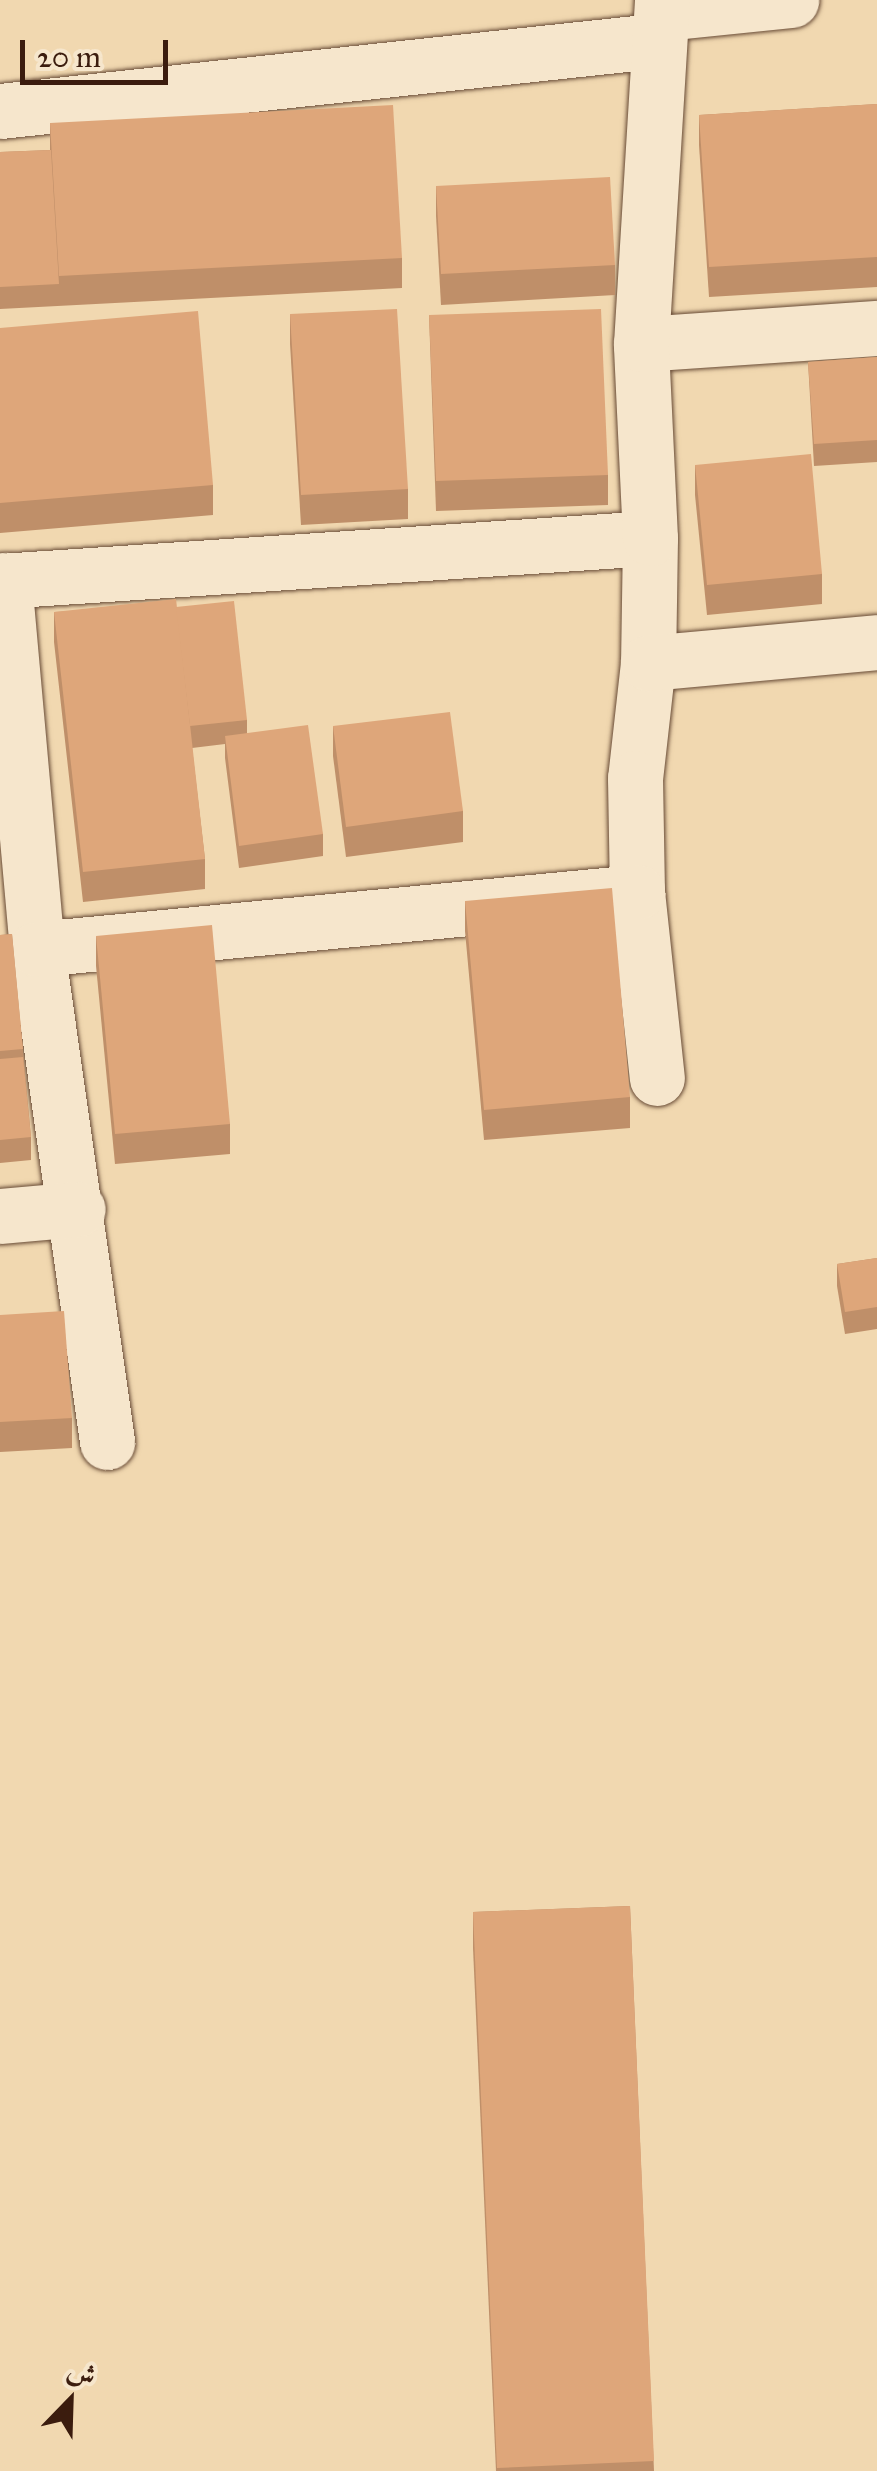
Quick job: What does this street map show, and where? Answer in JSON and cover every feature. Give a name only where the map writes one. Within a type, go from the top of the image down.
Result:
[{"type":"street","points":[[0,111],[791,0]]},
{"type":"street","points":[[657,1078],[637,892],[634,778],[648,663],[650,538],[641,344],[660,18]]},
{"type":"street","points":[[641,344],[877,328]]},
{"type":"street","points":[[107,1442],[78,1210],[37,948],[2,580],[650,538]]},
{"type":"street","points":[[648,663],[877,642]]},
{"type":"street","points":[[37,948],[637,892]]},
{"type":"street","points":[[0,1216],[78,1210]]},
{"type":"building","points":[[877,104],[877,257],[709,267],[699,115]]},
{"type":"building","points":[[393,105],[402,258],[59,276],[50,123]]},
{"type":"building","points":[[51,150],[59,284],[0,287],[0,152]]},
{"type":"building","points":[[610,177],[615,265],[441,274],[436,186]]},
{"type":"building","points":[[397,309],[408,489],[301,495],[290,314]]},
{"type":"building","points":[[601,309],[608,475],[436,481],[429,315]]},
{"type":"building","points":[[198,311],[213,485],[0,503],[0,328]]},
{"type":"building","points":[[877,357],[877,440],[814,444],[808,362]]},
{"type":"building","points":[[811,454],[822,574],[707,585],[695,465]]},
{"type":"building","points":[[176,599],[205,859],[83,872],[54,612]]},
{"type":"building","points":[[234,601],[247,720],[190,726],[176,607]]},
{"type":"building","points":[[450,712],[463,811],[346,827],[333,726]]},
{"type":"building","points":[[308,725],[323,834],[239,846],[225,736]]},
{"type":"building","points":[[612,888],[630,1097],[484,1110],[465,901]]},
{"type":"building","points":[[212,925],[230,1124],[115,1134],[96,936]]},
{"type":"building","points":[[12,934],[23,1049],[0,1051],[0,935]]},
{"type":"building","points":[[23,1057],[31,1137],[0,1140],[0,1059]]},
{"type":"building","points":[[877,1258],[877,1307],[845,1312],[837,1264]]},
{"type":"building","points":[[64,1311],[72,1418],[0,1422],[0,1315]]},
{"type":"building","points":[[630,1906],[654,2461],[497,2468],[473,1912]]}]
